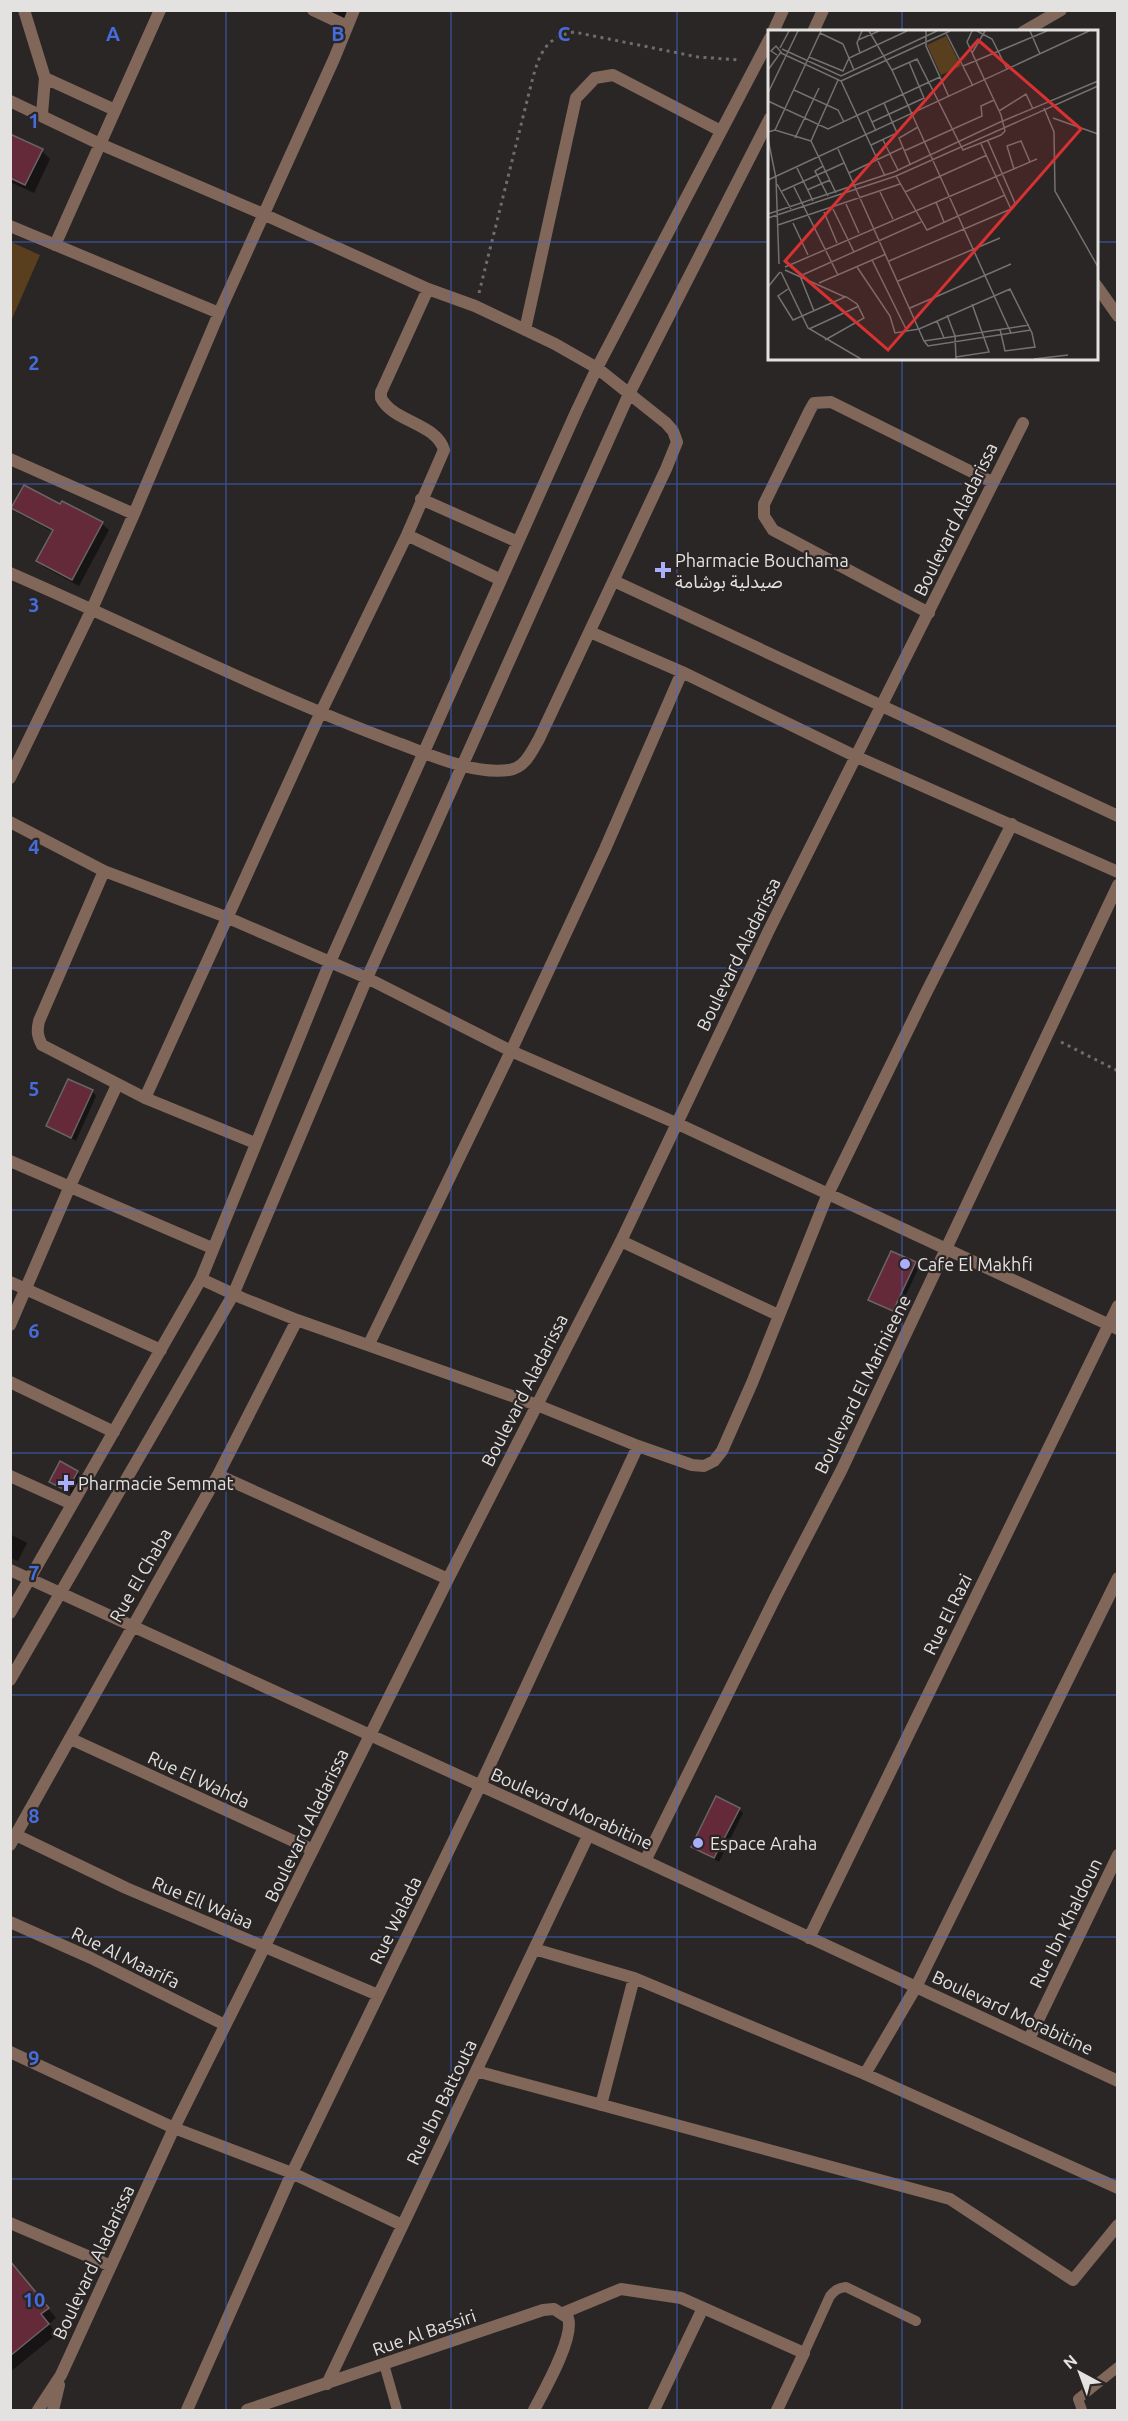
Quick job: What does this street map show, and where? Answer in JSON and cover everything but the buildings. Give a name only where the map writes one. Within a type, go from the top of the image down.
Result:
[{"type":"street","points":[[24,10],[45,78],[42,114]]},
{"type":"street","points":[[55,245],[160,10]]},
{"type":"street","points":[[313,10],[347,26]]},
{"type":"street","points":[[10,778],[92,609],[219,313],[354,10]]},
{"type":"street","points":[[774,30],[783,10]]},
{"type":"street","points":[[814,30],[823,10]]},
{"type":"street","points":[[1026,30],[1061,10]]},
{"type":"street","points":[[10,1613],[201,1279],[330,962],[597,368],[721,131],[764,62],[768,46]]},
{"type":"street","points":[[525,330],[576,99],[595,78],[613,75],[721,131]]},
{"type":"street","points":[[45,78],[115,110]]},
{"type":"street","points":[[10,100],[100,144],[263,214],[428,289],[475,306],[525,330],[597,368],[666,423],[673,431],[677,442],[539,739],[523,764],[509,770],[497,771],[461,765],[320,714],[10,573]]},
{"type":"street","points":[[10,1680],[233,1295],[367,978],[629,394],[768,122]]},
{"type":"street","points":[[10,226],[219,313]]},
{"type":"street","points":[[1098,288],[1118,316]]},
{"type":"street","points":[[145,1098],[226,917],[320,714],[407,535],[444,450],[439,439],[382,402],[381,392],[428,289]]},
{"type":"street","points":[[929,613],[773,530],[767,523],[764,504],[814,403],[831,402],[992,482]]},
{"type":"street","name":"Boulevard Aladarissa","points":[[38,2410],[61,2375],[174,2128],[621,1240],[769,930],[1023,423]]},
{"type":"street","points":[[10,459],[134,514]]},
{"type":"street","points":[[421,499],[518,542]]},
{"type":"street","points":[[407,535],[501,580]]},
{"type":"street","points":[[614,581],[1118,816]]},
{"type":"street","points":[[590,632],[682,672],[857,757],[1118,872]]},
{"type":"street","points":[[369,1344],[512,1051],[605,849],[682,672]]},
{"type":"street","points":[[10,822],[104,871],[226,917],[367,978],[512,1051],[676,1123],[827,1196],[948,1248],[1113,1327]]},
{"type":"street","points":[[201,1279],[233,1295],[297,1320],[537,1406],[638,1446],[693,1465],[704,1466],[714,1461],[722,1451],[747,1393],[827,1196],[1012,824]]},
{"type":"street","points":[[104,871],[39,1021],[37,1034],[42,1045],[145,1098],[255,1143]]},
{"type":"street","name":"Boulevard El Marinieene","points":[[645,1861],[776,1596],[841,1471],[1118,885]]},
{"type":"street","points":[[10,1325],[70,1186],[117,1085]]},
{"type":"street","points":[[10,1161],[212,1248]]},
{"type":"street","points":[[621,1240],[778,1315]]},
{"type":"street","points":[[10,1282],[161,1350]]},
{"type":"street","name":"Rue El Razi","points":[[809,1938],[1113,1327],[1118,1306]]},
{"type":"street","name":"Rue El Chaba","points":[[14,1840],[218,1475],[297,1320]]},
{"type":"street","points":[[10,1382],[114,1432]]},
{"type":"street","name":"Rue Walada","points":[[187,2410],[292,2173],[480,1786],[638,1446]]},
{"type":"street","points":[[218,1475],[448,1580]]},
{"type":"street","points":[[10,1476],[72,1504]]},
{"type":"street","name":"Boulevard Morabitine","points":[[10,1570],[1118,2081]]},
{"type":"street","points":[[865,2074],[916,1987],[1118,1578]]},
{"type":"street","name":"Rue El Wahda","points":[[71,1739],[313,1850]]},
{"type":"street","name":"Rue Ibn Battouta","points":[[327,2384],[588,1836]]},
{"type":"street","name":"Rue Ell Waiaa","points":[[14,1840],[378,1995]]},
{"type":"street","name":"Rue Ibn Khaldoun","points":[[1029,2039],[1118,1855]]},
{"type":"street","name":"Rue Al Maarifa","points":[[10,1922],[91,1958],[225,2025]]},
{"type":"street","points":[[534,1949],[634,1978],[865,2074],[1118,2188]]},
{"type":"street","points":[[602,2105],[634,1978]]},
{"type":"street","points":[[10,2052],[174,2128],[292,2173],[402,2225]]},
{"type":"street","points":[[476,2072],[950,2199],[1073,2280],[1118,2225]]},
{"type":"street","points":[[10,2223],[111,2266]]},
{"type":"street","points":[[534,2410],[558,2362],[571,2325],[563,2313],[621,2289],[681,2298],[804,2353],[777,2410]]},
{"type":"street","points":[[654,2410],[703,2308]]},
{"type":"street","name":"Rue Al Bassiri","points":[[247,2410],[543,2310],[554,2309],[563,2313]]},
{"type":"street","name":"Boulevard Aladarissa","points":[[53,2410],[61,2375]]},
{"type":"lane","points":[[804,2353],[830,2296],[841,2288],[846,2287],[916,2321]]},
{"type":"lane","points":[[384,2364],[397,2410]]},
{"type":"lane","points":[[1082,2410],[1078,2399],[1118,2367]]},
{"type":"path","points":[[475,306],[537,61],[544,48],[560,35],[574,32],[688,56],[764,62]]},
{"type":"path","points":[[1046,1034],[1118,1071]]},
{"type":"shaded area","points":[[11,242],[40,255],[11,321]]},
{"type":"place","name":"Pharmacie Bouchama صيدلية بوشامة","points":[[663,570]]},
{"type":"place","name":"Cafe El Makhfi","points":[[905,1264]]},
{"type":"place","name":"Pharmacie Semmat","points":[[66,1483]]},
{"type":"place","name":"Espace Araha","points":[[698,1843]]}]
